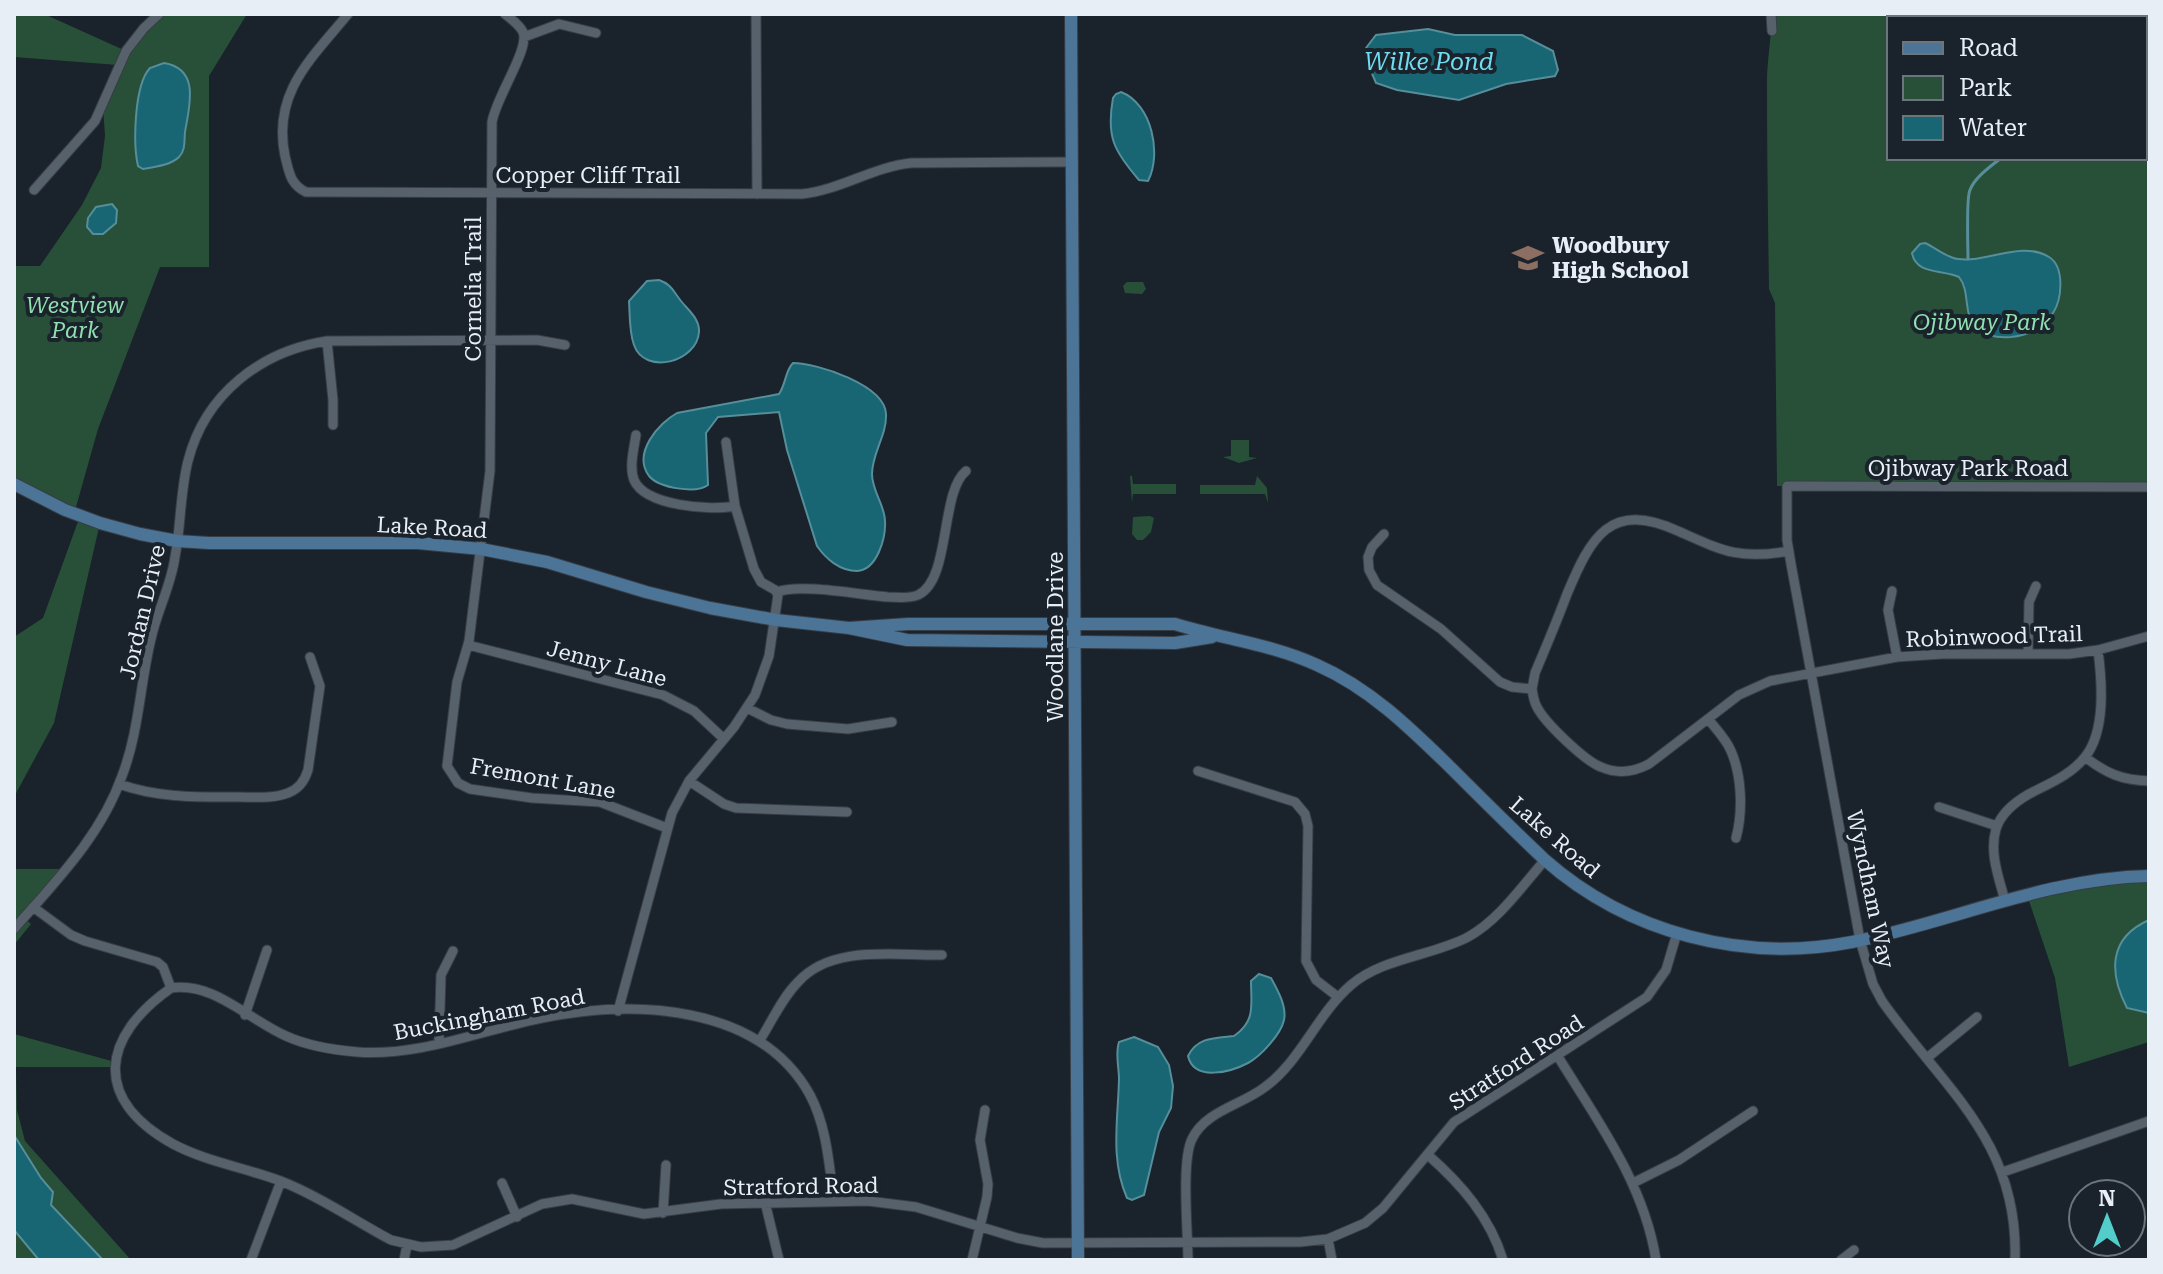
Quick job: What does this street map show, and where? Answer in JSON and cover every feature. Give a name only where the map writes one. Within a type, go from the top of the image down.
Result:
[{"type":"street","points":[[34,190],[95,121],[126,51],[159,14]]},
{"type":"street","name":"Copper Cliff Trail","points":[[348,14],[300,74],[287,98],[282,137],[293,182],[302,190],[317,193],[816,192],[889,167],[911,163],[1073,162]]},
{"type":"street","points":[[505,14],[519,26],[524,37],[559,24],[596,33]]},
{"type":"street","points":[[756,14],[757,194]]},
{"type":"street","name":"Woodlane Drive","points":[[1071,14],[1078,1260]]},
{"type":"street","points":[[1771,14],[1772,31]]},
{"type":"street","name":"Cornelia Trail","points":[[481,549],[490,471],[494,109],[523,49],[524,37]]},
{"type":"street","name":"Jordan Drive","points":[[14,929],[87,843],[119,784],[132,746],[150,643],[171,575],[189,457],[202,425],[215,404],[242,376],[263,362],[296,347],[327,341],[491,340],[565,345]]},
{"type":"street","points":[[327,341],[333,425]]},
{"type":"street","points":[[636,435],[632,472],[635,482],[644,491],[704,509],[735,506]]},
{"type":"street","points":[[726,442],[735,506],[757,575],[761,582],[777,592],[797,588],[893,597],[921,593],[929,585],[939,558],[954,487],[966,471]]},
{"type":"street","name":"Lake Road","points":[[14,484],[65,510],[100,523],[177,541],[429,544],[481,549],[547,562],[677,600],[776,620],[849,628],[907,640],[1175,643],[1215,637]]},
{"type":"street","name":"Ojibway Park Road","points":[[1787,486],[2149,487]]},
{"type":"street","name":"Wyndham Way","points":[[1787,486],[1789,551],[1860,940],[1873,984],[1882,1001],[1984,1132],[2003,1172],[2014,1220],[2015,1260]]},
{"type":"street","points":[[1384,534],[1372,547],[1368,557],[1369,570],[1377,585],[1441,629],[1500,682],[1532,689],[1535,673],[1581,560],[1594,539],[1612,526],[1629,520],[1650,520],[1742,555],[1789,551]]},
{"type":"street","name":"Fremont Lane","points":[[481,549],[468,645],[457,679],[447,759],[449,772],[458,783],[470,789],[525,797],[600,802],[667,828]]},
{"type":"street","points":[[2028,653],[2029,602],[2036,586]]},
{"type":"street","points":[[1892,591],[1888,610],[1897,657]]},
{"type":"street","points":[[618,1011],[667,828],[689,781],[747,708],[765,669],[776,620],[777,592]]},
{"type":"street","name":"Lake Road","points":[[849,628],[908,624],[1175,624],[1215,637],[1281,651],[1319,665],[1395,714],[1545,860],[1572,882],[1618,910],[1677,933],[1728,945],[1774,949],[1820,947],[1860,940],[2090,879],[2149,876]]},
{"type":"street","name":"Robinwood Trail","points":[[1532,689],[1535,705],[1543,716],[1592,763],[1613,771],[1629,771],[1647,766],[1753,687],[1897,657],[2069,654],[2098,650],[2149,636]]},
{"type":"street","name":"Jenny Lane","points":[[468,645],[663,695],[694,711],[724,739]]},
{"type":"street","points":[[2005,901],[1993,847],[1997,826],[2018,800],[2071,771],[2085,757],[2099,722],[2098,650]]},
{"type":"street","points":[[119,784],[147,793],[172,796],[271,797],[294,790],[304,780],[308,770],[320,686],[310,657]]},
{"type":"street","points":[[747,708],[775,721],[791,724],[848,729],[892,722]]},
{"type":"street","points":[[1708,719],[1733,758],[1741,812],[1736,838]]},
{"type":"street","points":[[2085,757],[2112,776],[2149,781]]},
{"type":"street","points":[[1198,771],[1289,799],[1305,814],[1308,826],[1306,961],[1316,980],[1338,997]]},
{"type":"street","points":[[689,781],[724,804],[736,808],[847,812]]},
{"type":"street","points":[[1939,807],[1997,826]]},
{"type":"street","points":[[1188,1260],[1187,1162],[1192,1139],[1207,1121],[1275,1079],[1338,997],[1360,978],[1457,942],[1480,929],[1545,860]]},
{"type":"street","points":[[33,907],[71,935],[157,962],[163,967],[171,988]]},
{"type":"street","name":"Stratford Road","points":[[171,988],[142,1012],[118,1049],[115,1067],[119,1093],[139,1119],[174,1144],[281,1181],[391,1240],[407,1245],[453,1245],[542,1204],[572,1199],[644,1214],[765,1202],[868,1201],[916,1207],[981,1228],[1043,1243],[1300,1242],[1328,1239],[1365,1223],[1383,1208],[1454,1122],[1647,997],[1666,970],[1677,933]]},
{"type":"street","points":[[245,1015],[267,950]]},
{"type":"street","points":[[439,1042],[441,975],[453,951]]},
{"type":"street","points":[[760,1040],[799,980],[824,963],[853,956],[942,955]]},
{"type":"street","name":"Buckingham Road","points":[[171,988],[198,987],[289,1038],[336,1050],[379,1053],[552,1016],[618,1011],[662,1012],[719,1021],[760,1040],[800,1079],[814,1103],[827,1148],[834,1201]]},
{"type":"street","points":[[1927,1058],[1977,1017]]},
{"type":"street","points":[[1557,1055],[1633,1183],[1656,1260]]},
{"type":"street","points":[[972,1260],[988,1184],[980,1140],[985,1110]]},
{"type":"street","points":[[1633,1183],[1679,1160],[1753,1111]]},
{"type":"street","points":[[2003,1172],[2149,1121]]},
{"type":"street","points":[[1428,1155],[1449,1174],[1477,1208],[1489,1226],[1503,1260]]},
{"type":"street","points":[[663,1213],[666,1165]]},
{"type":"street","points":[[251,1260],[281,1181]]},
{"type":"street","points":[[502,1183],[517,1217]]},
{"type":"street","points":[[765,1202],[779,1260]]},
{"type":"street","points":[[1328,1239],[1332,1260]]},
{"type":"street","points":[[404,1260],[407,1245]]},
{"type":"street","points":[[1841,1260],[1854,1250]]},
{"type":"green space","name":"Westview Park","points":[[14,14],[44,14],[126,51],[159,14],[247,14],[209,76],[209,267],[160,267],[98,429],[74,514],[14,484],[14,266],[40,266],[82,205],[101,168],[105,136],[103,107],[118,65],[14,57]]},
{"type":"green space","name":"Ojibway Park","points":[[1771,14],[2149,14],[2149,487],[1777,486],[1775,303],[1769,289],[1767,82]]},
{"type":"green space","points":[[1127,282],[1143,282],[1146,289],[1142,294],[1125,293],[1123,286]]},
{"type":"green space","points":[[1231,440],[1249,440],[1249,457],[1257,458],[1239,463],[1223,457],[1231,456]]},
{"type":"green space","points":[[1130,476],[1133,484],[1176,484],[1176,494],[1133,494],[1132,503]]},
{"type":"green space","points":[[1257,476],[1267,488],[1268,503],[1265,494],[1200,494],[1200,485],[1255,485]]},
{"type":"green space","points":[[80,516],[100,523],[54,723],[14,797],[14,637],[43,618]]},
{"type":"green space","points":[[1133,517],[1154,518],[1151,532],[1143,540],[1137,540],[1132,534]]},
{"type":"green space","points":[[14,869],[65,869],[24,918],[31,924],[14,945]]},
{"type":"green space","points":[[2149,876],[2149,1042],[2069,1067],[2055,978],[2027,895]]},
{"type":"green space","points":[[14,1034],[115,1062],[115,1067],[16,1067],[17,1110],[25,1141],[131,1260],[14,1260]]},
{"type":"water","name":"Wilke Pond","points":[[1428,29],[1455,35],[1522,35],[1553,51],[1558,70],[1555,76],[1506,84],[1459,100],[1397,90],[1376,83],[1367,62],[1366,48],[1376,35]]},
{"type":"water","points":[[164,63],[176,67],[188,81],[190,101],[184,148],[172,162],[143,169],[138,166],[136,156],[138,101],[150,68]]},
{"type":"water","points":[[1121,92],[1140,107],[1151,131],[1154,157],[1148,181],[1139,180],[1114,143],[1111,112],[1113,98]]},
{"type":"water","points":[[112,204],[117,210],[116,223],[103,234],[93,234],[87,227],[88,218],[96,207]]},
{"type":"water","points":[[1925,243],[1958,259],[2016,251],[2038,252],[2049,257],[2060,275],[2058,300],[2053,313],[2040,327],[2023,335],[2002,337],[1985,333],[1972,323],[1965,289],[1959,277],[1924,268],[1914,260],[1912,253]]},
{"type":"water","points":[[659,280],[669,286],[693,315],[699,332],[690,351],[670,361],[659,362],[640,355],[634,345],[629,301],[647,281]]},
{"type":"water","points":[[793,363],[833,371],[862,385],[883,403],[886,422],[872,474],[885,528],[879,552],[864,569],[857,571],[839,567],[817,546],[787,450],[779,412],[718,417],[706,433],[708,485],[702,488],[687,489],[661,484],[649,476],[645,467],[644,458],[650,440],[677,413],[779,394]]},
{"type":"water","points":[[2149,920],[2149,1013],[2127,1008],[2115,970],[2119,947],[2126,936]]},
{"type":"water","points":[[1259,974],[1271,978],[1281,998],[1285,1015],[1279,1032],[1248,1063],[1223,1072],[1198,1069],[1188,1056],[1196,1045],[1234,1036],[1246,1024],[1251,1012],[1251,981]]},
{"type":"water","points":[[1134,1037],[1158,1047],[1169,1065],[1173,1086],[1171,1108],[1159,1132],[1144,1195],[1132,1200],[1127,1198],[1118,1169],[1117,1056],[1119,1042]]},
{"type":"water","points":[[14,1135],[53,1192],[51,1205],[103,1260],[39,1260],[14,1230]]},
{"type":"waterway","points":[[1968,259],[1970,190],[1979,177],[1999,160]]},
{"type":"place","name":"Woodbury High School","points":[[1528,258]]}]
